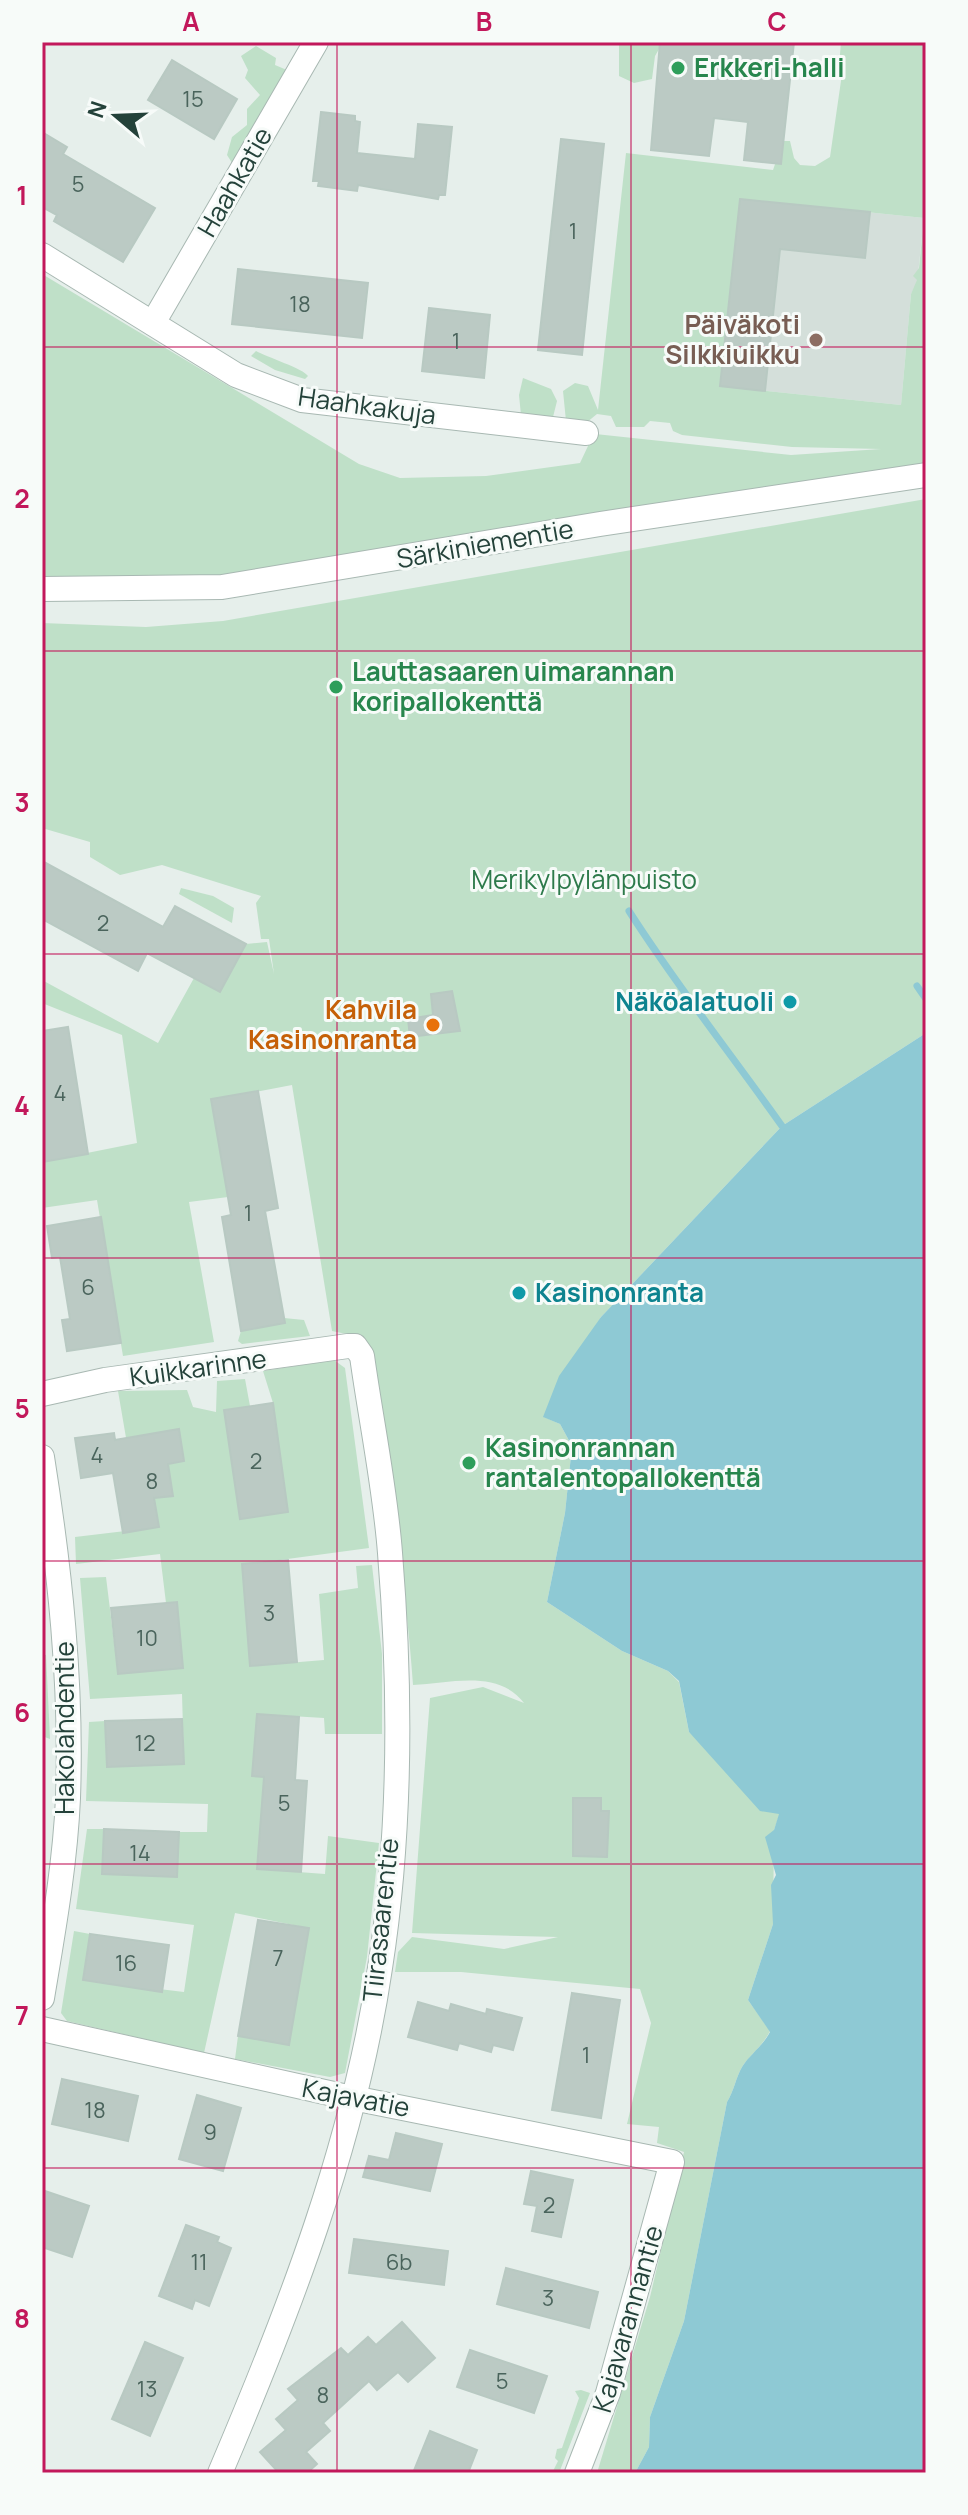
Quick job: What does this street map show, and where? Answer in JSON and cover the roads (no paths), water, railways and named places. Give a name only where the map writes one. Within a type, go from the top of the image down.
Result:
[{"type":"street","name":"Haahkatie","points":[[153,323],[316,42]]},
{"type":"street","name":"Haahkakuja","points":[[42,255],[236,375],[302,400],[586,433]]},
{"type":"street","name":"Särkiniementie","points":[[42,589],[222,587],[614,522],[926,475]]},
{"type":"street","name":"Kuikkarinne","points":[[42,1394],[105,1380],[355,1346]]},
{"type":"street","name":"Tiirasaarentie","points":[[220,2473],[311,2242],[353,2097],[381,1965],[391,1837],[396,1683],[390,1551],[362,1356],[355,1346]]},
{"type":"street","name":"Hakolahdentie","points":[[42,1457],[66,1644],[69,1750],[62,1872],[42,1998]]},
{"type":"street","name":"Kajavatie","points":[[42,2029],[672,2162]]},
{"type":"street","name":"Kajavarannantie","points":[[577,2473],[608,2393],[672,2162]]},
{"type":"water","points":[[926,1033],[926,2473],[635,2473],[649,2447],[650,2417],[684,2321],[727,2102],[742,2067],[770,2032],[748,2000],[773,1924],[771,1885],[776,1875],[765,1837],[774,1830],[779,1814],[760,1811],[689,1732],[679,1681],[668,1671],[622,1651],[547,1602],[565,1513],[572,1446],[560,1424],[543,1417],[559,1376],[601,1317],[782,1126]]},
{"type":"waterway","points":[[629,911],[782,1126]]},
{"type":"waterway","points":[[917,986],[926,999]]},
{"type":"place","name":"Erkkeri-halli","points":[[678,68]]},
{"type":"place","name":"Päiväkoti Silkkiuikku","points":[[816,340]]},
{"type":"place","name":"Lauttasaaren uimarannan koripallokenttä","points":[[336,687]]},
{"type":"place","name":"Näköalatuoli","points":[[790,1002]]},
{"type":"place","name":"Kahvila Kasinonranta","points":[[433,1025]]},
{"type":"place","name":"Kasinonranta","points":[[519,1293]]},
{"type":"place","name":"Kasinonrannan rantalentopallokenttä","points":[[469,1463]]},
{"type":"park label","name":"Merikylpylänpuisto","points":[[584,880]]}]
